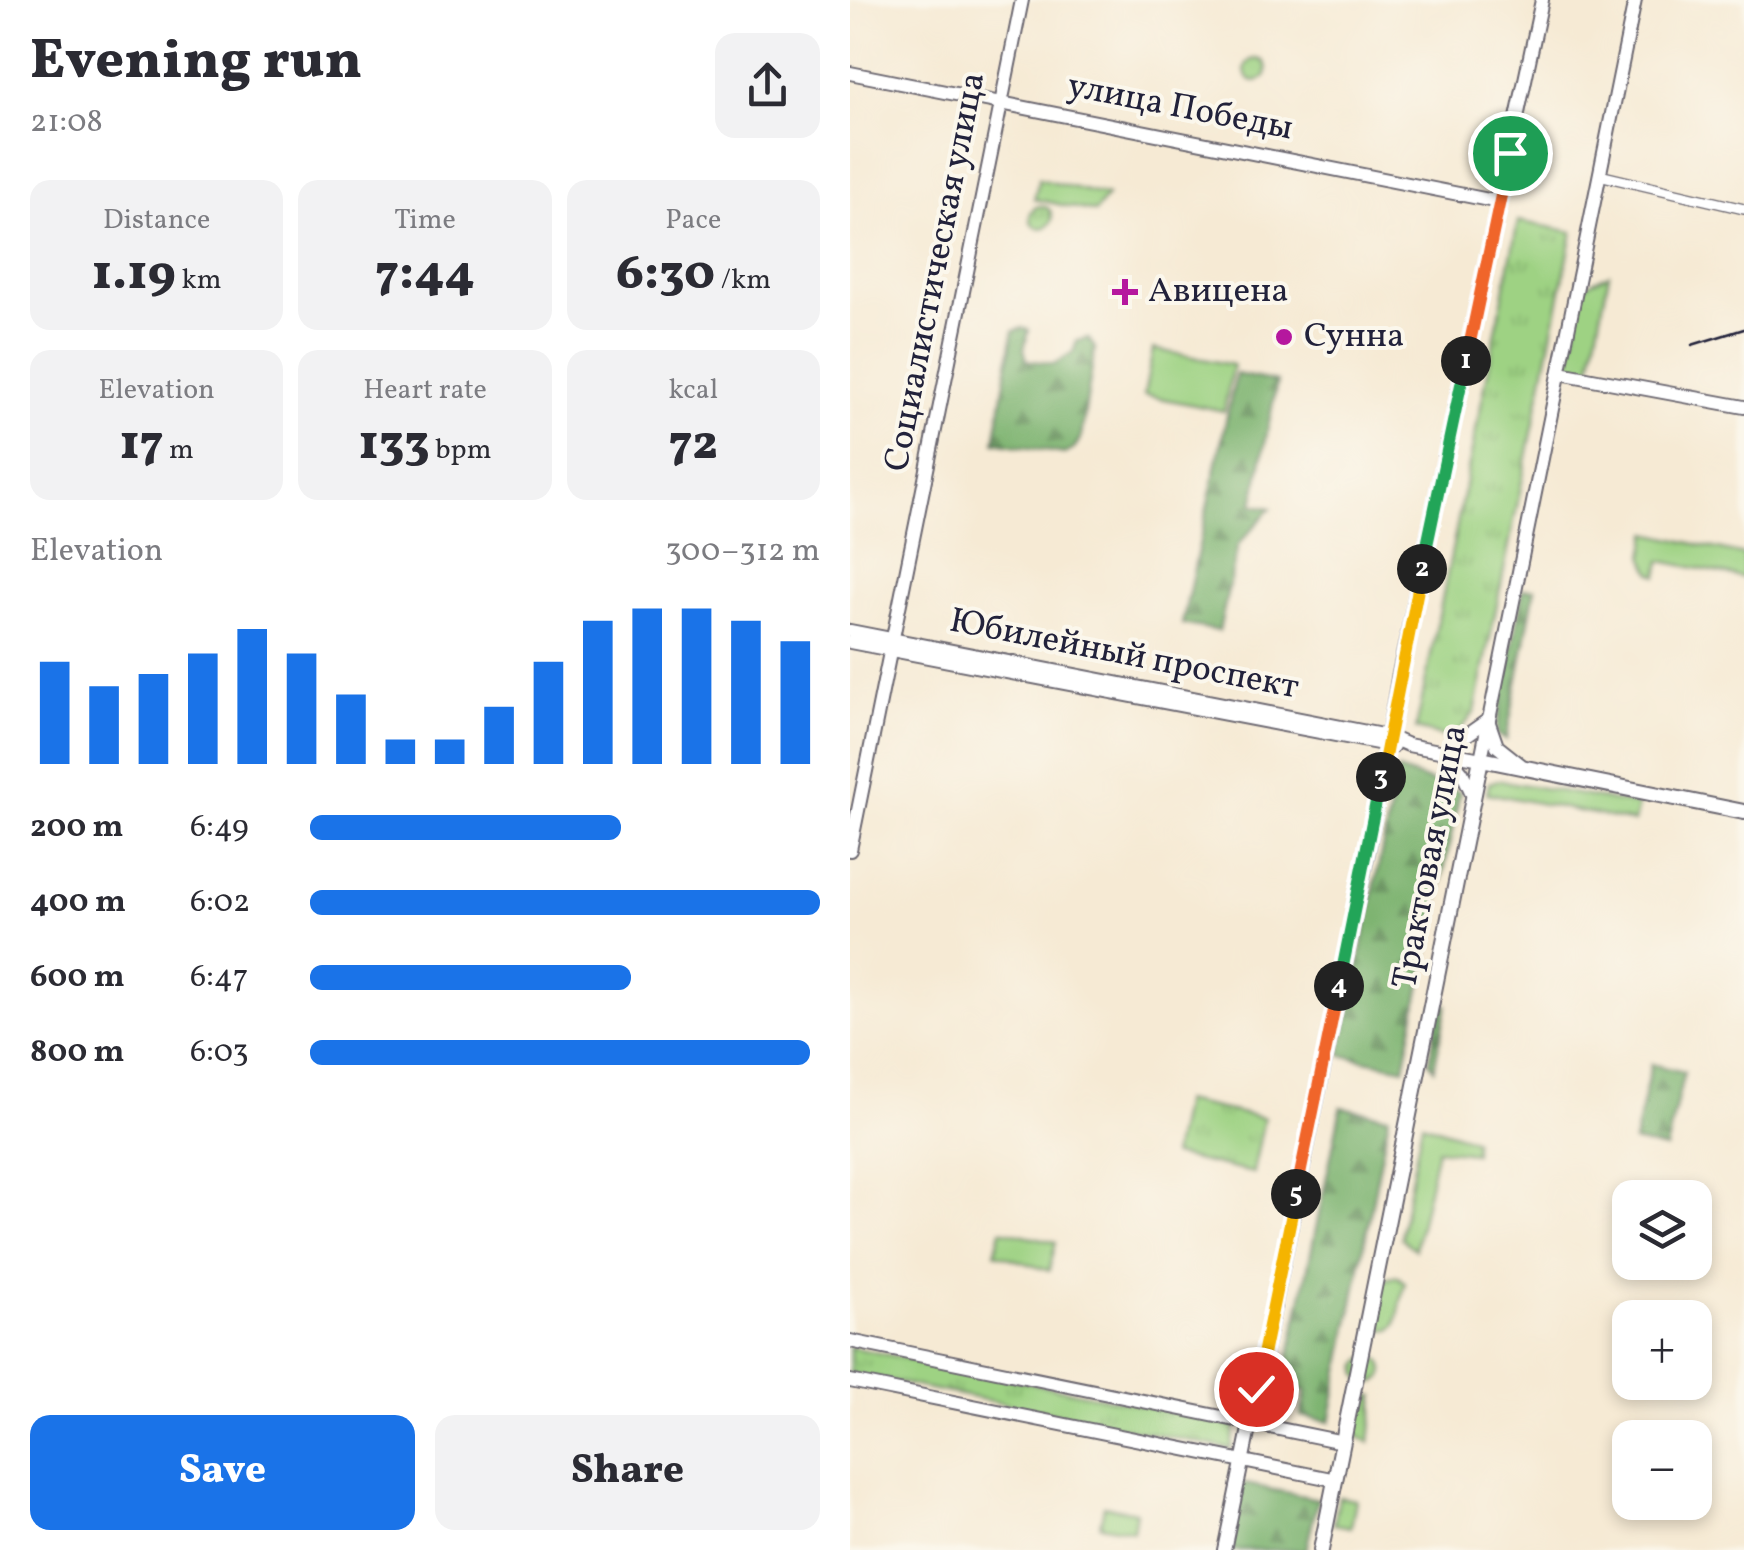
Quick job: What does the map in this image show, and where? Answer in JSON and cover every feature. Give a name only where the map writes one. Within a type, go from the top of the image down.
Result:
[{"type":"main road","name":"Социалистическая улица","points":[[850,850],[1022,0]]},
{"type":"main road","points":[[1224,1550],[1542,0]]},
{"type":"main road","name":"Трактовая улица","points":[[1321,1550],[1635,0]]},
{"type":"main road","name":"улица Победы","points":[[850,73],[1499,202]]},
{"type":"main road","points":[[1560,373],[1744,407]]},
{"type":"main road","points":[[850,631],[891,645]]},
{"type":"main road","points":[[850,642],[891,645],[1744,812]]},
{"type":"main road","points":[[1444,751],[1488,720],[1497,746],[1521,766]]},
{"type":"main road","points":[[1444,751],[1462,772],[1472,796]]},
{"type":"main road","points":[[1472,796],[1490,772],[1521,766]]},
{"type":"main road","points":[[850,1341],[1344,1442]]},
{"type":"main road","points":[[850,1382],[1336,1480]]},
{"type":"street","points":[[1599,175],[1744,209]]},
{"type":"green space","points":[[1256,59],[1264,62],[1264,78],[1256,81],[1248,78],[1245,70],[1248,62]]},
{"type":"green space","points":[[1039,179],[1107,196],[1095,212],[1034,199]]},
{"type":"green space","points":[[1041,206],[1049,209],[1049,225],[1041,228],[1033,225],[1030,217],[1033,209]]},
{"type":"green space","points":[[1518,221],[1573,232],[1475,712],[1453,739],[1416,729]]},
{"type":"green space","points":[[1609,274],[1590,371],[1569,365],[1584,286]]},
{"type":"green space","points":[[1029,330],[1024,349],[1027,360],[1054,364],[1073,352],[1077,341],[1088,338],[1095,348],[1081,437],[1074,449],[1064,454],[995,442],[1013,331]]},
{"type":"green space","points":[[1153,349],[1233,365],[1224,411],[1144,395]]},
{"type":"green space","points":[[1236,374],[1277,382],[1253,505],[1271,508],[1238,545],[1219,631],[1182,624]]},
{"type":"green space","points":[[1648,533],[1744,555],[1744,578],[1661,561],[1658,576],[1651,572],[1644,556]]},
{"type":"green space","points":[[1523,589],[1535,589],[1506,740],[1497,734],[1498,721]]},
{"type":"green space","points":[[1398,770],[1460,792],[1404,1068],[1340,1055]]},
{"type":"green space","points":[[1498,780],[1638,805],[1634,822],[1487,793],[1489,783]]},
{"type":"green space","points":[[1440,1005],[1447,1005],[1434,1069],[1429,1062]]},
{"type":"green space","points":[[1651,1064],[1684,1072],[1666,1149],[1634,1142]]},
{"type":"green space","points":[[1183,1101],[1264,1118],[1253,1173],[1172,1155]]},
{"type":"green space","points":[[1341,1107],[1389,1116],[1330,1422],[1301,1416],[1306,1391],[1284,1383]]},
{"type":"green space","points":[[1422,1123],[1474,1140],[1474,1153],[1437,1149],[1415,1249],[1401,1239]]},
{"type":"green space","points":[[1001,1230],[1056,1242],[1049,1271],[995,1253]]},
{"type":"green space","points":[[1397,1276],[1405,1283],[1396,1325],[1391,1330],[1375,1328],[1372,1324],[1382,1280]]},
{"type":"green space","points":[[850,1347],[1236,1424],[1231,1449],[850,1373]]},
{"type":"green space","points":[[1371,1357],[1380,1361],[1384,1370],[1380,1379],[1371,1383],[1362,1379],[1358,1370],[1362,1361]]},
{"type":"green space","points":[[1357,1394],[1375,1396],[1370,1442],[1349,1433]]},
{"type":"green space","points":[[1241,1483],[1318,1499],[1306,1550],[1229,1550]]},
{"type":"green space","points":[[1339,1497],[1356,1500],[1351,1527],[1334,1524]]},
{"type":"green space","points":[[1104,1506],[1136,1512],[1133,1531],[1100,1525]]},
{"type":"railway","points":[[1692,345],[1744,329]]},
{"type":"place","name":"Авицена","points":[[1125,292]]},
{"type":"place","name":"Сунна","points":[[1284,337]]},
{"type":"route","points":[[1256,1389],[1368,852],[1398,679],[1510,153]]}]
